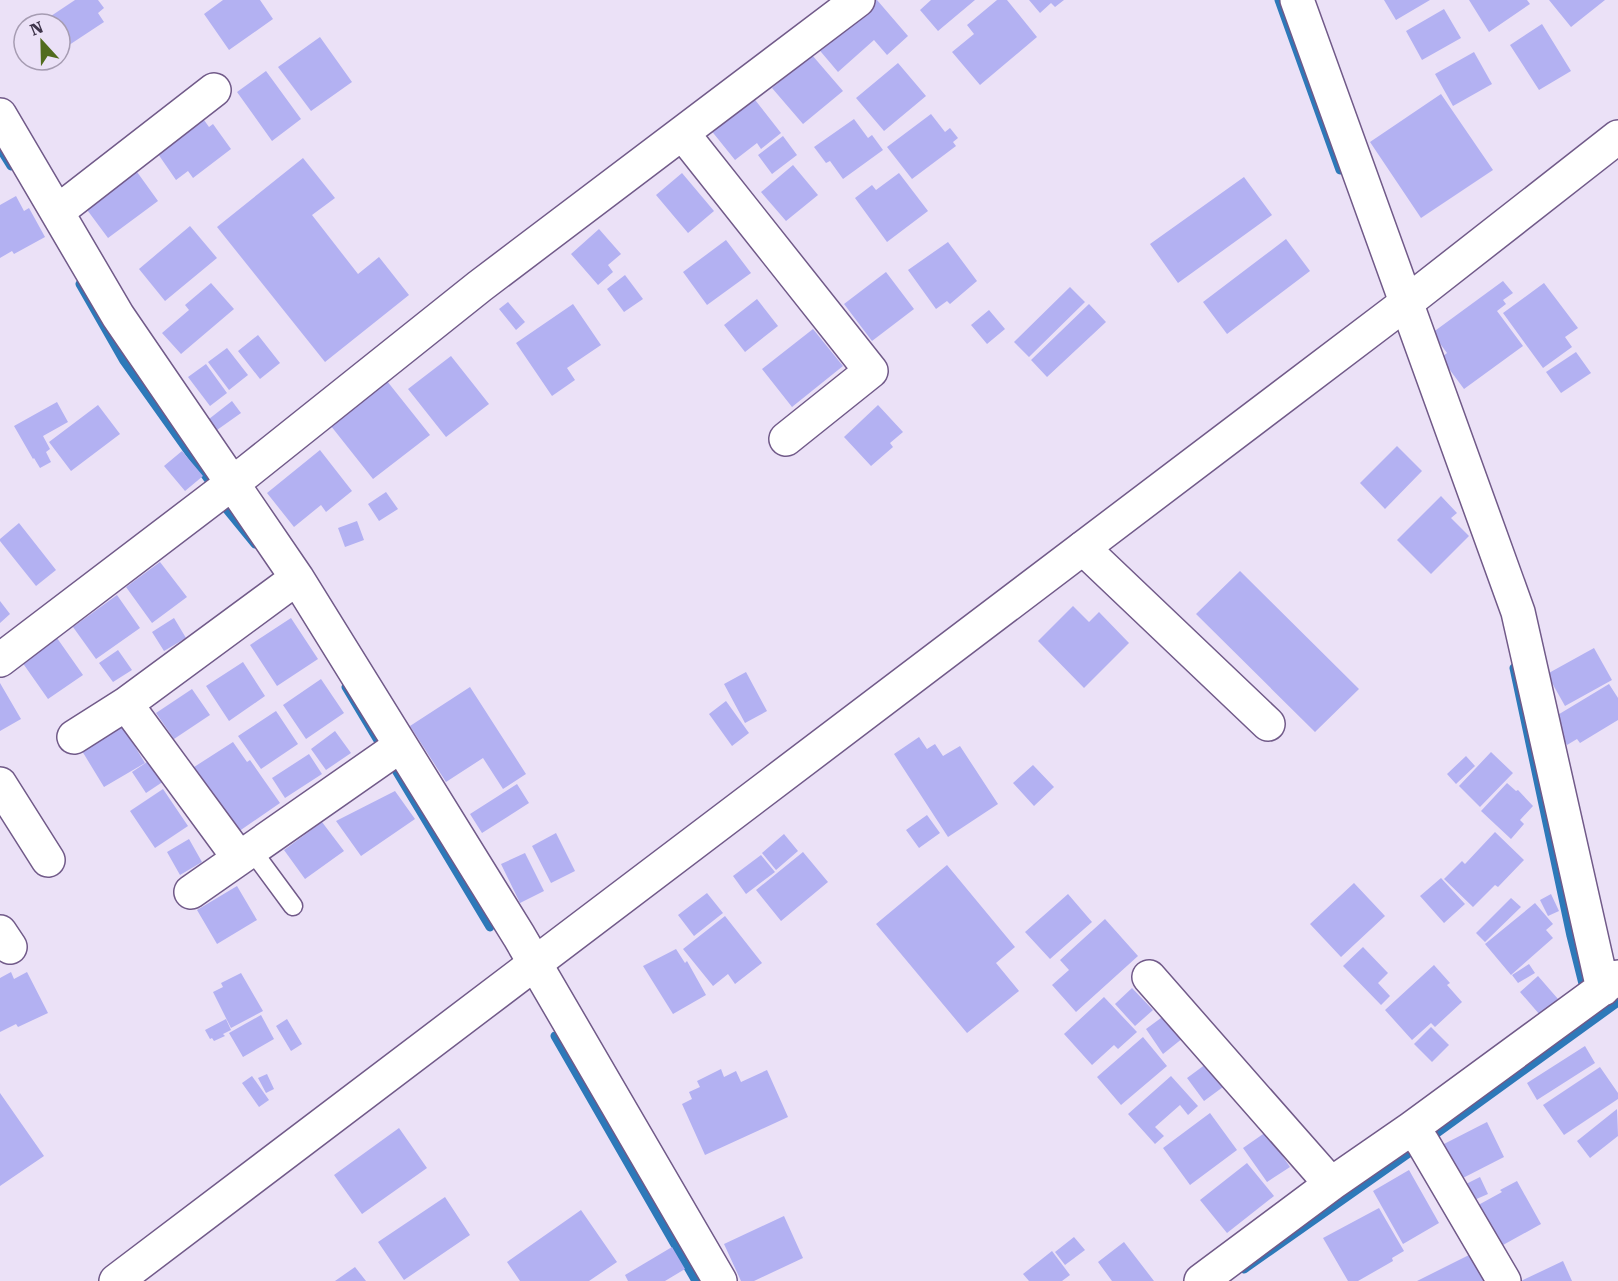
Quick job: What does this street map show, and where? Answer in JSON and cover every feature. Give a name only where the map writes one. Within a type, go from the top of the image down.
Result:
[{"type":"street","points":[[1201,1281],[1331,1184],[1412,1128],[1599,991],[1518,612],[1297,0]]},
{"type":"street","points":[[0,660],[232,483],[480,286],[683,134],[841,4]]},
{"type":"street","points":[[57,212],[214,90]]},
{"type":"street","points":[[0,115],[118,316],[232,483],[289,584],[390,753],[535,963],[720,1281]]},
{"type":"street","points":[[683,134],[871,371],[786,439]]},
{"type":"street","points":[[116,1281],[1406,303],[1618,137]]},
{"type":"street","points":[[1083,548],[1268,724]]},
{"type":"street","points":[[74,737],[126,704],[289,584]]},
{"type":"street","points":[[126,704],[245,854]]},
{"type":"street","points":[[191,892],[390,753]]},
{"type":"street","points":[[0,784],[48,860]]},
{"type":"street","points":[[1149,977],[1331,1184]]},
{"type":"street","points":[[1412,1128],[1424,1143],[1504,1281]]},
{"type":"lane","points":[[245,854],[293,906]]},
{"type":"building","points":[[75,0],[98,0],[104,8],[98,13],[104,22],[72,43],[72,12],[57,12]]},
{"type":"building","points":[[223,0],[260,0],[273,19],[229,50],[204,14]]},
{"type":"building","points":[[869,0],[877,0],[908,36],[887,55],[874,40],[838,72],[816,46]]},
{"type":"building","points":[[931,0],[975,0],[938,31],[920,10]]},
{"type":"building","points":[[997,0],[1007,0],[1037,37],[980,85],[952,52],[974,34],[967,25]]},
{"type":"building","points":[[1029,0],[1064,0],[1055,7],[1051,3],[1040,13]]},
{"type":"building","points":[[1384,0],[1430,0],[1396,20]]},
{"type":"building","points":[[1469,0],[1527,0],[1530,4],[1489,32]]},
{"type":"building","points":[[1549,0],[1605,0],[1571,27]]},
{"type":"building","points":[[1444,9],[1461,38],[1422,60],[1406,31]]},
{"type":"building","points":[[1542,24],[1571,71],[1539,90],[1510,45]]},
{"type":"building","points":[[320,37],[352,82],[311,111],[278,67]]},
{"type":"building","points":[[1474,52],[1492,84],[1453,106],[1435,74]]},
{"type":"building","points":[[812,55],[843,91],[803,124],[772,88]]},
{"type":"building","points":[[898,63],[926,96],[884,131],[856,98]]},
{"type":"building","points":[[266,71],[301,119],[272,141],[237,92]]},
{"type":"building","points":[[1441,94],[1493,170],[1421,218],[1370,142]]},
{"type":"building","points":[[752,96],[781,133],[761,149],[757,143],[735,160],[710,129]]},
{"type":"building","points":[[199,113],[209,127],[213,124],[231,149],[193,178],[188,171],[176,180],[156,151]]},
{"type":"building","points":[[931,114],[945,132],[950,128],[958,138],[953,142],[956,146],[912,179],[887,147]]},
{"type":"building","points":[[854,119],[868,138],[872,135],[883,150],[843,179],[830,161],[826,163],[814,147]]},
{"type":"building","points":[[783,136],[797,155],[772,174],[758,155]]},
{"type":"building","points":[[303,158],[335,198],[312,215],[358,274],[379,257],[409,295],[325,362],[217,227]]},
{"type":"building","points":[[132,165],[158,201],[108,238],[82,203]]},
{"type":"building","points":[[793,165],[818,195],[786,221],[761,192]]},
{"type":"building","points":[[682,173],[714,211],[688,233],[656,195]]},
{"type":"building","points":[[899,173],[928,211],[887,242],[855,198],[872,185],[876,190]]},
{"type":"building","points":[[1244,177],[1272,215],[1178,283],[1150,244]]},
{"type":"building","points":[[16,196],[24,211],[29,208],[45,237],[14,254],[12,251],[0,258],[0,205]]},
{"type":"building","points":[[190,226],[217,258],[165,301],[139,269]]},
{"type":"building","points":[[599,229],[621,254],[608,265],[613,272],[598,285],[571,254]]},
{"type":"building","points":[[1286,239],[1310,271],[1227,334],[1203,302]]},
{"type":"building","points":[[726,240],[751,273],[707,305],[683,272]]},
{"type":"building","points":[[948,242],[977,281],[950,304],[947,301],[936,309],[908,270]]},
{"type":"building","points":[[886,272],[914,309],[872,341],[844,304]]},
{"type":"building","points":[[625,275],[643,299],[624,312],[607,289]]},
{"type":"building","points":[[1503,281],[1513,293],[1503,300],[1506,304],[1497,311],[1523,346],[1464,389],[1441,358],[1447,353],[1432,333]]},
{"type":"building","points":[[211,283],[234,309],[181,354],[162,333],[189,310],[185,305]]},
{"type":"building","points":[[1544,283],[1578,328],[1565,337],[1572,347],[1543,368],[1503,313]]},
{"type":"building","points":[[1070,287],[1085,302],[1029,357],[1014,342]]},
{"type":"building","points":[[757,299],[778,326],[745,352],[724,325]]},
{"type":"building","points":[[508,302],[525,322],[516,330],[499,309]]},
{"type":"building","points":[[573,304],[601,345],[567,368],[575,380],[552,396],[516,343]]},
{"type":"building","points":[[1089,304],[1106,322],[1047,377],[1031,360]]},
{"type":"building","points":[[989,310],[1005,329],[987,344],[971,325]]},
{"type":"building","points":[[813,329],[843,366],[792,407],[762,369]]},
{"type":"building","points":[[258,335],[280,363],[260,379],[238,351]]},
{"type":"building","points":[[227,348],[248,375],[229,390],[208,362]]},
{"type":"building","points":[[1576,352],[1591,373],[1561,393],[1546,372]]},
{"type":"building","points":[[451,356],[489,404],[446,437],[408,389]]},
{"type":"building","points":[[206,364],[227,393],[210,406],[188,377]]},
{"type":"building","points":[[383,376],[430,435],[373,479],[327,421]]},
{"type":"building","points":[[232,401],[241,413],[217,430],[209,419]]},
{"type":"building","points":[[57,402],[68,422],[43,436],[50,449],[46,452],[51,462],[40,468],[14,426]]},
{"type":"building","points":[[98,405],[120,434],[71,471],[49,442]]},
{"type":"building","points":[[878,405],[903,432],[890,443],[893,447],[871,466],[844,437]]},
{"type":"building","points":[[1397,446],[1422,471],[1385,509],[1360,483]]},
{"type":"building","points":[[320,450],[352,491],[326,512],[321,505],[294,527],[267,493]]},
{"type":"building","points":[[182,451],[203,476],[185,491],[164,466]]},
{"type":"building","points":[[386,492],[398,509],[379,521],[368,504]]},
{"type":"building","points":[[1441,496],[1457,513],[1451,518],[1469,536],[1431,574],[1397,540]]},
{"type":"building","points":[[357,521],[364,540],[345,547],[338,528]]},
{"type":"building","points":[[19,523],[56,570],[36,586],[0,541]]},
{"type":"building","points":[[160,562],[187,597],[152,623],[126,587]]},
{"type":"building","points":[[1240,571],[1359,689],[1315,732],[1196,614]]},
{"type":"building","points":[[117,595],[140,628],[96,659],[73,627]]},
{"type":"building","points":[[0,601],[10,614],[0,623]]},
{"type":"building","points":[[1073,606],[1089,622],[1099,612],[1129,643],[1084,688],[1038,641]]},
{"type":"building","points":[[174,618],[186,638],[164,651],[152,632]]},
{"type":"building","points":[[291,618],[318,659],[277,686],[250,645]]},
{"type":"building","points":[[57,638],[83,675],[48,699],[22,662]]},
{"type":"building","points":[[1594,648],[1612,680],[1565,706],[1547,674]]},
{"type":"building","points":[[118,650],[132,670],[113,682],[99,663]]},
{"type":"building","points":[[243,662],[265,696],[229,721],[206,686]]},
{"type":"building","points":[[746,672],[767,711],[745,723],[724,684]]},
{"type":"building","points":[[321,679],[344,713],[306,739],[283,705]]},
{"type":"building","points":[[0,683],[21,719],[0,731]]},
{"type":"building","points":[[1609,684],[1618,698],[1618,720],[1580,743],[1577,739],[1567,745],[1551,719]]},
{"type":"building","points":[[470,687],[526,774],[503,789],[483,758],[446,782],[410,726]]},
{"type":"building","points":[[192,689],[210,715],[174,739],[156,713]]},
{"type":"building","points":[[726,701],[749,733],[732,746],[709,714]]},
{"type":"building","points":[[276,711],[298,744],[261,769],[238,736]]},
{"type":"building","points":[[120,722],[145,763],[104,787],[79,746]]},
{"type":"building","points":[[335,731],[351,753],[326,770],[311,749]]},
{"type":"building","points":[[919,737],[927,749],[935,744],[943,756],[960,746],[998,804],[948,837],[894,754]]},
{"type":"building","points":[[233,742],[247,762],[250,760],[280,803],[235,834],[191,769]]},
{"type":"building","points":[[1491,752],[1513,773],[1480,807],[1459,786]]},
{"type":"building","points":[[309,754],[322,774],[285,798],[272,778]]},
{"type":"building","points":[[1466,756],[1475,766],[1456,784],[1447,774]]},
{"type":"building","points":[[153,758],[167,779],[146,793],[132,772]]},
{"type":"building","points":[[1033,765],[1054,787],[1034,806],[1013,783]]},
{"type":"building","points":[[1507,783],[1516,791],[1518,790],[1533,806],[1520,820],[1524,824],[1511,839],[1481,811]]},
{"type":"building","points":[[517,784],[529,803],[482,833],[470,814]]},
{"type":"building","points":[[163,789],[188,826],[155,848],[130,811]]},
{"type":"building","points":[[395,791],[415,819],[361,856],[336,821]]},
{"type":"building","points":[[927,815],[940,833],[919,848],[906,830]]},
{"type":"building","points":[[322,822],[344,851],[305,879],[284,850]]},
{"type":"building","points":[[1495,832],[1524,860],[1498,887],[1495,885],[1473,907],[1444,879],[1462,861],[1465,864]]},
{"type":"building","points":[[556,833],[575,871],[551,883],[532,846]]},
{"type":"building","points":[[784,834],[798,851],[776,870],[762,853]]},
{"type":"building","points":[[189,839],[202,862],[180,875],[167,852]]},
{"type":"building","points":[[803,852],[828,882],[781,921],[756,890]]},
{"type":"building","points":[[525,853],[544,891],[520,903],[501,864]]},
{"type":"building","points":[[761,855],[775,872],[746,894],[733,876]]},
{"type":"building","points":[[947,865],[1015,947],[996,963],[1019,991],[967,1033],[876,924]]},
{"type":"building","points":[[1441,878],[1465,904],[1444,923],[1420,896]]},
{"type":"building","points":[[1354,883],[1385,916],[1341,957],[1310,924]]},
{"type":"building","points":[[237,886],[257,920],[217,944],[197,910]]},
{"type":"building","points":[[707,893],[723,913],[694,936],[678,915]]},
{"type":"building","points":[[1068,894],[1092,922],[1050,959],[1025,932]]},
{"type":"building","points":[[1551,894],[1559,911],[1548,916],[1540,900]]},
{"type":"building","points":[[1511,898],[1521,907],[1485,942],[1476,933]]},
{"type":"building","points":[[1535,903],[1553,924],[1546,930],[1553,938],[1511,975],[1485,944]]},
{"type":"building","points":[[725,916],[762,963],[735,984],[728,974],[713,986],[683,949]]},
{"type":"building","points":[[1105,919],[1138,956],[1076,1012],[1052,985],[1069,970],[1060,960]]},
{"type":"building","points":[[1363,947],[1388,973],[1378,983],[1390,996],[1381,1005],[1343,966]]},
{"type":"building","points":[[676,949],[685,963],[687,961],[706,995],[673,1014],[643,966]]},
{"type":"building","points":[[1529,964],[1535,973],[1518,983],[1512,975]]},
{"type":"building","points":[[1434,965],[1450,983],[1447,985],[1462,1002],[1435,1027],[1431,1023],[1412,1040],[1385,1010]]},
{"type":"building","points":[[11,972],[14,979],[27,972],[48,1013],[18,1027],[16,1024],[0,1032],[0,978]]},
{"type":"building","points":[[241,973],[263,1011],[231,1028],[213,992],[223,987],[221,983]]},
{"type":"building","points":[[1538,976],[1558,999],[1540,1015],[1520,992]]},
{"type":"building","points":[[1132,988],[1153,1010],[1135,1026],[1115,1004]]},
{"type":"building","points":[[1104,997],[1137,1032],[1118,1049],[1114,1045],[1092,1065],[1064,1034]]},
{"type":"building","points":[[261,1015],[274,1039],[243,1057],[229,1033]]},
{"type":"building","points":[[1165,1015],[1183,1038],[1163,1054],[1146,1029]]},
{"type":"building","points":[[226,1019],[231,1030],[214,1041],[210,1039],[205,1030]]},
{"type":"building","points":[[287,1019],[302,1044],[291,1051],[276,1026]]},
{"type":"building","points":[[1431,1027],[1449,1045],[1432,1062],[1414,1044]]},
{"type":"building","points":[[1143,1037],[1167,1066],[1121,1105],[1097,1077]]},
{"type":"building","points":[[1585,1046],[1595,1063],[1537,1100],[1527,1083]]},
{"type":"building","points":[[1206,1064],[1223,1087],[1204,1101],[1187,1078]]},
{"type":"building","points":[[1600,1067],[1618,1093],[1618,1099],[1564,1135],[1543,1105]]},
{"type":"building","points":[[721,1069],[724,1077],[736,1071],[741,1082],[767,1070],[788,1117],[705,1155],[682,1104],[692,1099],[689,1092],[700,1087],[697,1081]]},
{"type":"building","points":[[267,1074],[274,1089],[266,1093],[258,1078]]},
{"type":"building","points":[[252,1076],[269,1100],[259,1107],[242,1083]]},
{"type":"building","points":[[1171,1076],[1198,1106],[1188,1115],[1180,1105],[1155,1127],[1164,1136],[1155,1144],[1128,1114]]},
{"type":"building","points":[[0,1093],[44,1156],[0,1186]]},
{"type":"building","points":[[1617,1109],[1618,1136],[1590,1158],[1577,1141]]},
{"type":"building","points":[[1210,1113],[1237,1150],[1190,1185],[1163,1148]]},
{"type":"building","points":[[1487,1122],[1504,1157],[1459,1180],[1442,1145]]},
{"type":"building","points":[[399,1128],[427,1168],[362,1214],[334,1175]]},
{"type":"building","points":[[1266,1132],[1290,1167],[1267,1182],[1243,1148]]},
{"type":"building","points":[[1247,1163],[1274,1196],[1227,1233],[1200,1200]]},
{"type":"building","points":[[1409,1170],[1439,1223],[1403,1244],[1373,1191]]},
{"type":"building","points":[[1480,1177],[1488,1194],[1465,1204],[1458,1188]]},
{"type":"building","points":[[1517,1181],[1541,1224],[1494,1250],[1471,1209]]},
{"type":"building","points":[[445,1197],[470,1235],[404,1280],[378,1242]]},
{"type":"building","points":[[1379,1208],[1404,1251],[1392,1258],[1393,1261],[1358,1281],[1348,1281],[1323,1238]]},
{"type":"building","points":[[581,1210],[617,1262],[589,1281],[520,1281],[507,1262]]},
{"type":"building","points":[[784,1216],[803,1258],[754,1281],[741,1281],[724,1244]]},
{"type":"building","points":[[1074,1237],[1085,1250],[1065,1265],[1055,1252]]},
{"type":"building","points":[[1124,1242],[1154,1281],[1112,1281],[1098,1262]]},
{"type":"building","points":[[672,1247],[685,1269],[665,1281],[628,1281],[625,1275]]},
{"type":"building","points":[[1052,1251],[1070,1275],[1062,1281],[1029,1281],[1023,1274]]},
{"type":"building","points":[[1471,1254],[1484,1281],[1417,1281]]},
{"type":"building","points":[[1563,1261],[1572,1281],[1521,1281]]},
{"type":"building","points":[[355,1267],[366,1281],[335,1281]]},
{"type":"waterway","points":[[1279,0],[1340,170]]},
{"type":"waterway","points":[[0,148],[11,166]]},
{"type":"waterway","points":[[80,284],[124,361],[208,479]]},
{"type":"waterway","points":[[224,506],[255,544]]},
{"type":"waterway","points":[[1514,668],[1585,992]]},
{"type":"waterway","points":[[346,687],[490,927]]},
{"type":"waterway","points":[[1244,1269],[1618,1002]]},
{"type":"waterway","points":[[555,1036],[696,1281]]}]
